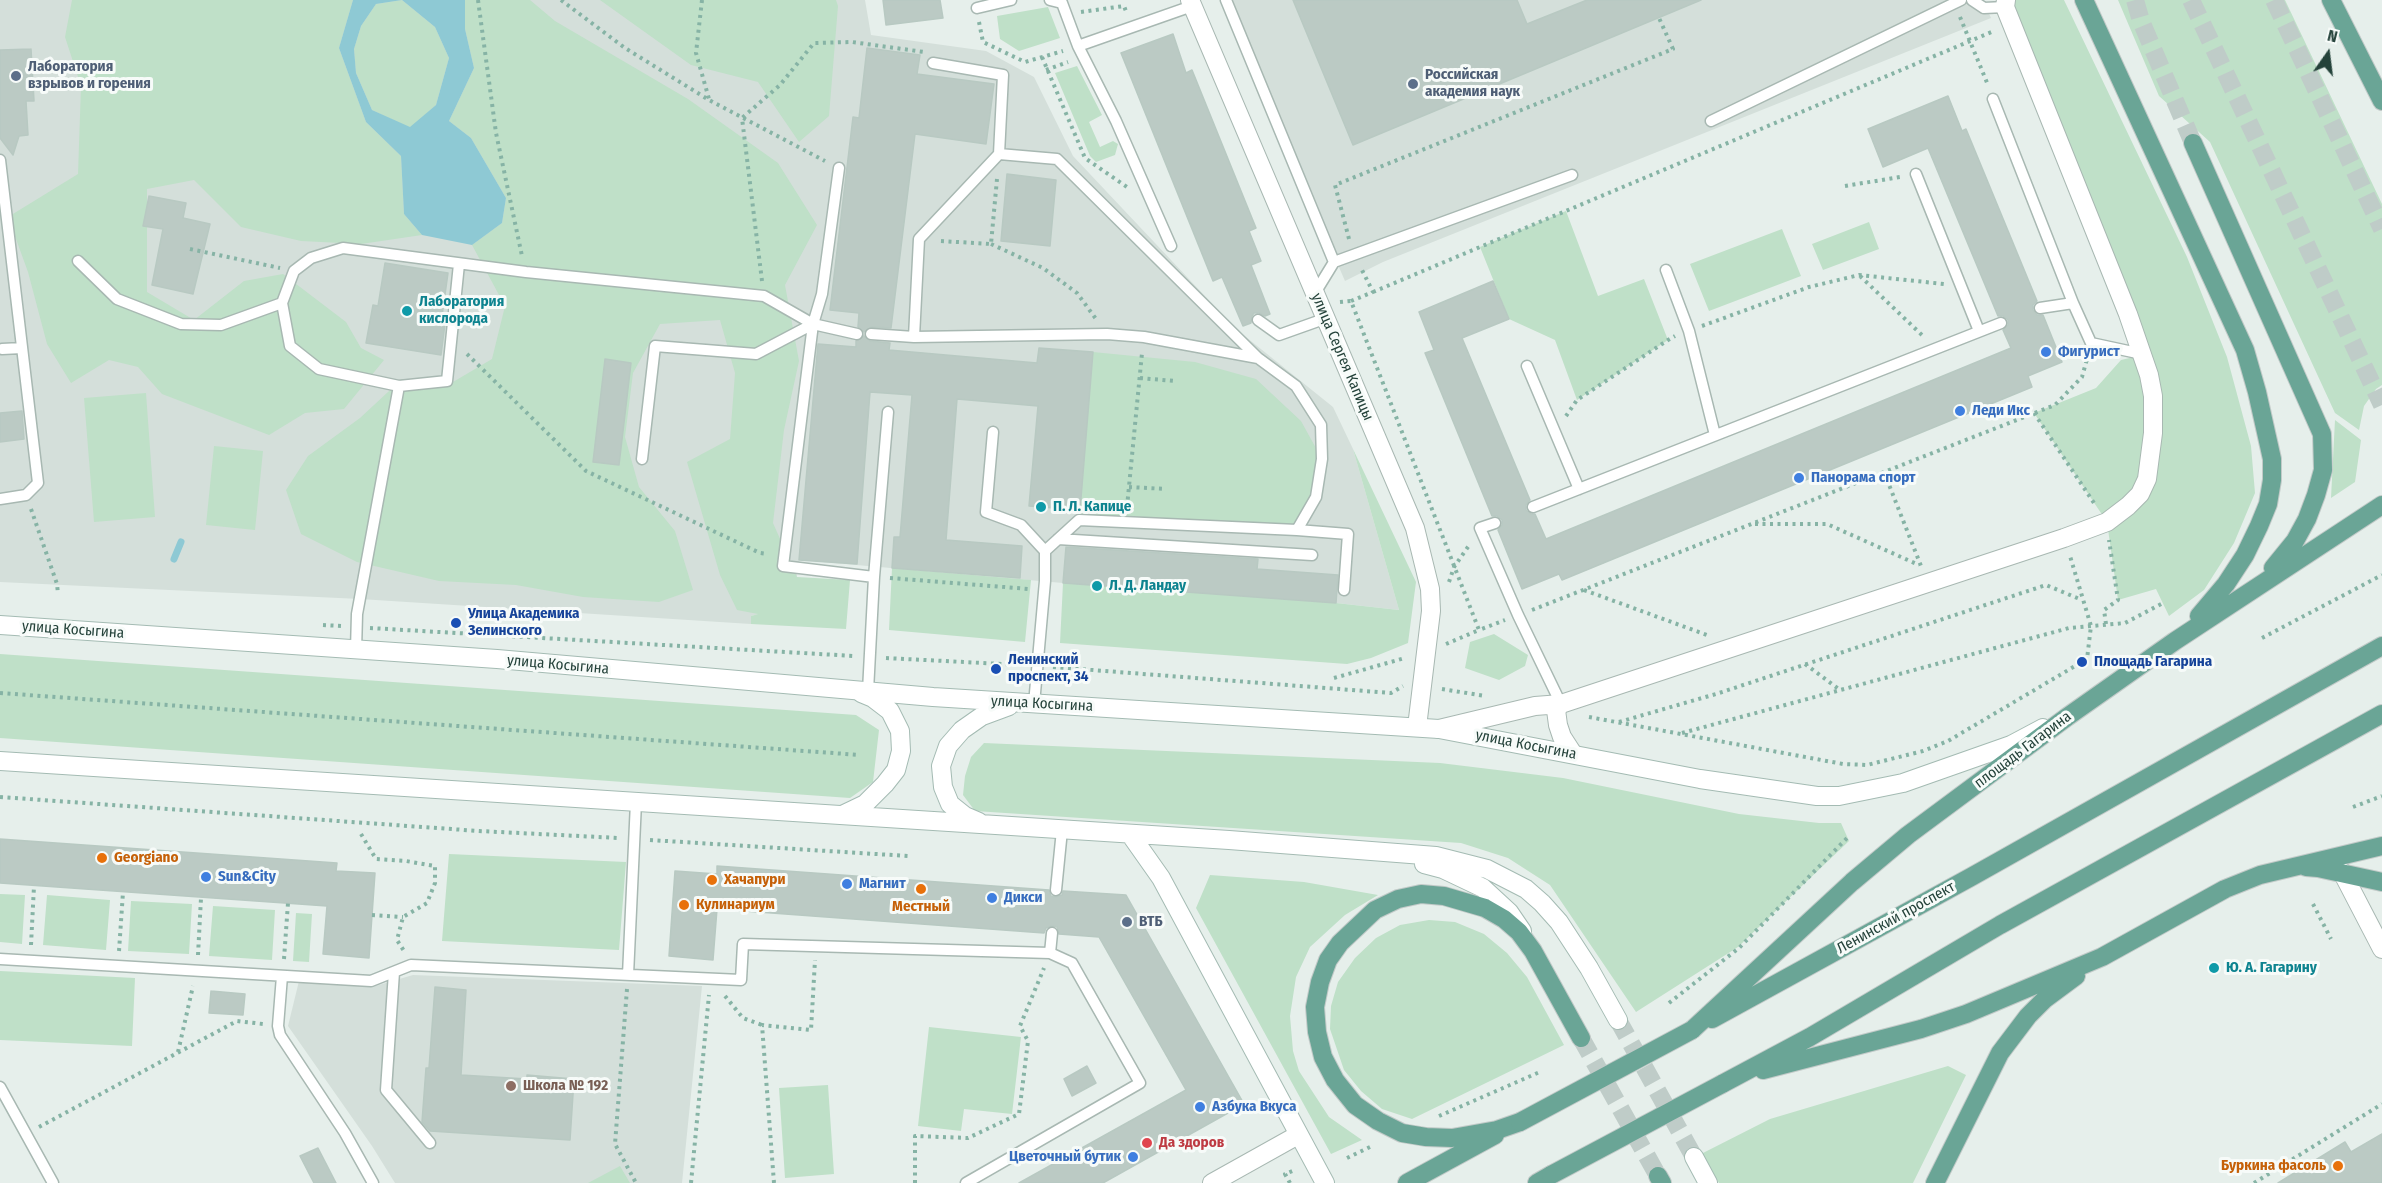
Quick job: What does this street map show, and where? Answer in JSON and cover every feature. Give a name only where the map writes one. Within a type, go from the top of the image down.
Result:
[{"type":"main road","points":[[2084,0],[2245,350],[2272,459],[2272,480],[2268,504],[2245,555],[2226,585],[2203,613],[2175,641]]},
{"type":"main road","points":[[2331,0],[2382,101]]},
{"type":"main road","name":"улица Сергея Капицы","points":[[1191,3],[1415,528],[1430,589],[1431,611],[1415,684],[1417,727]]},
{"type":"main road","points":[[1439,729],[1536,706],[1558,707],[2064,538],[2107,522],[2139,494],[2147,479],[2153,433],[2152,396],[2142,354],[2007,10]]},
{"type":"main road","points":[[2193,143],[2322,434],[2323,470],[2307,519],[2295,541],[2272,568],[2239,597]]},
{"type":"main road","name":"площадь Гагарина","points":[[1692,1030],[1852,882],[1908,835],[2067,717],[2175,641],[2382,505]]},
{"type":"main road","name":"улица Косыгина","points":[[0,625],[497,659],[1025,704],[1439,729],[1792,794],[1839,796],[1868,791],[1934,773],[2011,745],[2067,717]]},
{"type":"main road","name":"Ленинский проспект","points":[[1407,1183],[1971,878],[2382,646]]},
{"type":"main road","points":[[840,816],[865,804],[885,784],[896,770],[901,751],[900,731],[890,711],[861,690]]},
{"type":"main road","points":[[988,826],[965,816],[950,804],[943,787],[941,766],[948,746],[962,730],[982,716],[1025,704]]},
{"type":"main road","points":[[1558,707],[1562,737],[1573,754]]},
{"type":"main road","points":[[1544,1179],[1810,1036],[2000,925],[2382,714]]},
{"type":"main road","points":[[0,761],[1436,856],[1479,866],[1507,878],[1542,903],[1559,922],[1618,1020]]},
{"type":"main road","points":[[1130,834],[1161,878],[1325,1183]]},
{"type":"main road","points":[[1722,1084],[1754,1072],[1921,1029],[1966,1014],[2102,957],[2225,889],[2260,875],[2289,867],[2382,846]]},
{"type":"main road","points":[[1334,848],[1411,860],[1443,869],[1483,888],[1509,912],[1581,1038]]},
{"type":"main road","points":[[2289,867],[2319,868],[2382,882]]},
{"type":"main road","points":[[2342,872],[2382,949]]},
{"type":"main road","points":[[1521,1122],[1497,1130],[1452,1138],[1402,1133],[1378,1121],[1355,1105],[1335,1080],[1323,1057],[1317,1032],[1315,1007],[1320,982],[1328,960],[1340,943],[1375,910],[1398,899],[1420,894],[1444,896],[1485,908],[1519,932],[1533,951]]},
{"type":"main road","points":[[1935,1183],[1992,1065],[2011,1036],[2045,999],[2102,957]]},
{"type":"main road","points":[[1212,1183],[1298,1135]]},
{"type":"main road","points":[[1694,1157],[1708,1183]]},
{"type":"lane","points":[[977,8],[1011,0]]},
{"type":"lane","points":[[1050,0],[1062,3],[1080,52],[1116,121],[1171,246]]},
{"type":"lane","points":[[1226,0],[1334,262],[1319,305],[1280,335],[1258,320]]},
{"type":"lane","points":[[1972,0],[1984,8],[2007,10]]},
{"type":"lane","points":[[1711,121],[1957,1]]},
{"type":"lane","points":[[1080,52],[1191,3]]},
{"type":"lane","points":[[914,337],[919,239],[999,154],[1003,75],[933,63]]},
{"type":"lane","points":[[1993,99],[2091,343],[2142,354]]},
{"type":"lane","points":[[999,154],[1057,159],[1258,358],[1296,386],[1321,424],[1322,459],[1316,498],[1297,530]]},
{"type":"lane","points":[[0,160],[38,483],[26,495],[0,499]]},
{"type":"lane","points":[[838,168],[822,294],[813,324],[783,566],[874,577]]},
{"type":"lane","points":[[1916,174],[1979,331]]},
{"type":"lane","points":[[1334,262],[1572,175]]},
{"type":"lane","points":[[459,264],[447,381],[399,386],[319,369],[290,346],[282,303],[294,271],[311,258],[343,248],[526,272],[764,296],[813,324],[857,334]]},
{"type":"lane","points":[[78,261],[117,299],[181,324],[221,325],[282,303]]},
{"type":"lane","points":[[1666,270],[1689,331],[1715,435]]},
{"type":"lane","points":[[2040,308],[2073,303]]},
{"type":"lane","points":[[1533,507],[2001,323]]},
{"type":"lane","points":[[642,459],[655,345],[756,354],[813,324]]},
{"type":"lane","points":[[871,334],[914,337],[1107,334],[1144,337],[1258,358]]},
{"type":"lane","points":[[2,349],[22,348]]},
{"type":"lane","points":[[1527,366],[1579,489]]},
{"type":"lane","points":[[356,650],[360,599],[399,386]]},
{"type":"lane","points":[[861,690],[870,657],[874,577],[888,412]]},
{"type":"lane","points":[[993,432],[986,512],[1022,525],[1045,550],[1038,666],[1025,704]]},
{"type":"lane","points":[[1045,550],[1079,520],[1348,534],[1344,590]]},
{"type":"lane","points":[[1495,523],[1480,528],[1558,707]]},
{"type":"lane","points":[[1058,539],[1312,555]]},
{"type":"lane","points":[[628,975],[636,802]]},
{"type":"lane","points":[[1056,890],[1062,830]]},
{"type":"lane","points":[[2342,872],[2345,862],[2353,852]]},
{"type":"lane","points":[[1050,953],[1052,933]]},
{"type":"lane","points":[[0,959],[371,981],[411,965],[741,980],[743,944],[1050,953],[1072,963],[1140,1083],[966,1183]]},
{"type":"lane","points":[[394,972],[386,1090],[430,1143]]},
{"type":"lane","points":[[282,976],[278,1026],[287,1046],[345,1133],[373,1183]]},
{"type":"lane","points":[[0,1087],[53,1183]]},
{"type":"path","points":[[478,0],[496,133],[526,272]]},
{"type":"path","points":[[561,0],[626,48],[709,100],[838,168]]},
{"type":"path","points":[[702,0],[696,54],[709,100]]},
{"type":"path","points":[[1957,1],[1988,84]]},
{"type":"path","points":[[1080,12],[1124,6],[1133,28]]},
{"type":"path","points":[[977,8],[983,42],[1025,62],[1042,57],[1080,52]]},
{"type":"path","points":[[1319,305],[1351,301],[1971,41],[2007,10]]},
{"type":"path","points":[[1373,292],[1353,254],[1335,185],[1673,49],[1659,18]]},
{"type":"path","points":[[742,118],[780,85],[814,43],[852,42],[923,50],[933,63]]},
{"type":"path","points":[[1046,70],[1080,52]]},
{"type":"path","points":[[1042,57],[1085,158],[1153,205]]},
{"type":"path","points":[[742,118],[764,296]]},
{"type":"path","points":[[991,244],[999,154]]},
{"type":"path","points":[[1845,186],[1916,174]]},
{"type":"path","points":[[919,239],[991,244],[1043,268],[1077,293],[1107,334]]},
{"type":"path","points":[[190,249],[294,271]]},
{"type":"path","points":[[1859,275],[1935,349]]},
{"type":"path","points":[[1554,431],[1577,400],[1668,340],[1809,287],[1859,275],[1961,285]]},
{"type":"path","points":[[1351,301],[1479,630],[2055,405],[2082,377],[2091,343]]},
{"type":"path","points":[[1125,522],[1144,337]]},
{"type":"path","points":[[451,339],[586,471],[760,553]]},
{"type":"path","points":[[1140,378],[1175,381]]},
{"type":"path","points":[[1884,472],[1928,583]]},
{"type":"path","points":[[1129,487],[1166,489]]},
{"type":"path","points":[[1751,524],[1827,524],[1921,566]]},
{"type":"path","points":[[37,527],[57,584],[58,594]]},
{"type":"path","points":[[1558,707],[1618,722],[1843,764],[1867,765],[1923,751],[1948,741],[2087,658],[2091,626],[2064,538]]},
{"type":"path","points":[[2262,638],[2382,575]]},
{"type":"path","points":[[874,577],[1044,590]]},
{"type":"path","points":[[1618,722],[1716,694],[2046,585],[2083,600]]},
{"type":"path","points":[[1584,590],[1737,646]]},
{"type":"path","points":[[1680,733],[2069,628],[2125,623],[2163,603]]},
{"type":"path","points":[[321,624],[1038,666],[1391,693],[1415,684],[1494,698]]},
{"type":"path","points":[[1805,664],[1840,690]]},
{"type":"path","points":[[0,693],[860,755]]},
{"type":"path","points":[[2353,807],[2382,796]]},
{"type":"path","points":[[0,797],[479,831],[908,856]]},
{"type":"path","points":[[361,834],[376,860],[406,861],[435,866],[435,883],[426,903],[403,917],[372,915]]},
{"type":"path","points":[[1669,1003],[1739,948],[1849,836]]},
{"type":"path","points":[[30,961],[34,886]]},
{"type":"path","points":[[118,966],[123,892]]},
{"type":"path","points":[[178,1053],[197,970],[201,897]]},
{"type":"path","points":[[282,976],[288,903]]},
{"type":"path","points":[[2313,904],[2331,939]]},
{"type":"path","points":[[403,917],[397,940],[411,965]]},
{"type":"path","points":[[711,979],[743,1018],[762,1025],[811,1030],[815,946]]},
{"type":"path","points":[[915,1183],[915,1136],[968,1138],[1019,1114],[1028,1041],[1020,1026],[1050,953]]},
{"type":"path","points":[[628,975],[615,1144],[636,1183]]},
{"type":"path","points":[[691,1183],[711,979]]},
{"type":"path","points":[[25,1135],[237,1021],[278,1026]]},
{"type":"path","points":[[762,1025],[774,1183]]},
{"type":"path","points":[[1435,1118],[1542,1071]]},
{"type":"path","points":[[2254,1183],[2382,1104]]},
{"type":"path","points":[[1347,1158],[1372,1146]]},
{"type":"path","points":[[1286,1174],[1290,1183]]},
{"type":"shaded area","points":[[0,0],[865,0],[871,35],[986,51],[1034,77],[1073,156],[1236,329],[1333,407],[1353,449],[1399,610],[799,560],[791,598],[772,611],[751,616],[751,624],[360,599],[0,582]]},
{"type":"shaded area","points":[[1223,0],[1983,0],[1991,18],[1383,262],[1345,281]]},
{"type":"shaded area","name":"Школа № 192","points":[[413,975],[702,986],[682,1183],[395,1183],[372,1146],[288,1026],[299,981],[372,987]]},
{"type":"green space","points":[[72,0],[353,0],[339,48],[366,122],[401,156],[404,214],[422,235],[361,244],[301,241],[241,227],[194,180],[147,189],[147,292],[194,320],[244,281],[283,274],[346,322],[361,348],[384,360],[344,409],[305,413],[269,435],[162,394],[138,367],[109,360],[71,383],[47,344],[28,272],[8,217],[78,174],[81,86],[65,37]]},
{"type":"green space","points":[[402,0],[435,27],[449,58],[436,105],[410,128],[372,110],[356,73],[354,49],[361,26],[376,4]]},
{"type":"green space","points":[[465,0],[530,0],[555,21],[688,99],[778,163],[817,225],[785,285],[799,361],[784,430],[773,523],[797,577],[850,580],[846,629],[751,624],[751,616],[758,614],[737,610],[720,575],[687,462],[730,439],[735,373],[720,320],[660,324],[633,373],[625,437],[639,487],[675,531],[693,590],[659,602],[583,597],[516,585],[439,581],[357,562],[301,534],[286,490],[308,456],[360,418],[402,379],[453,382],[492,359],[505,306],[472,245],[502,223],[506,198],[471,138],[449,121],[474,68],[465,29]]},
{"type":"green space","points":[[600,0],[836,0],[838,6],[829,116],[799,142],[758,82],[691,65]]},
{"type":"green space","points":[[2011,0],[2064,0],[2187,257],[2227,357],[2251,446],[2255,493],[2234,543],[2204,590],[2169,616],[2156,589],[2118,600],[2107,522],[2034,413],[2096,388],[2121,360],[2142,355]]},
{"type":"green space","points":[[2118,0],[2285,0],[2382,204],[2382,385],[2376,389],[2364,406],[2359,430],[2335,413],[2210,142],[2159,96]]},
{"type":"green space","points":[[1048,7],[1060,38],[1019,51],[1000,39],[997,16]]},
{"type":"green space","points":[[1077,66],[1102,115],[1089,122],[1100,147],[1113,141],[1118,144],[1115,155],[1096,162],[1090,156],[1055,73]]},
{"type":"green space","points":[[1566,211],[1598,296],[1644,279],[1668,340],[1577,400],[1555,340],[1509,319],[1480,247]]},
{"type":"green space","points":[[1869,222],[1879,249],[1823,270],[1812,244]]},
{"type":"green space","points":[[1782,229],[1801,276],[1709,311],[1690,264]]},
{"type":"green space","points":[[1093,352],[1195,362],[1256,379],[1301,421],[1322,459],[1316,497],[1297,530],[1079,520]]},
{"type":"green space","points":[[146,393],[155,517],[94,522],[84,398]]},
{"type":"green space","points":[[2335,420],[2361,440],[2355,482],[2331,498]]},
{"type":"green space","points":[[214,446],[263,451],[255,530],[206,525]]},
{"type":"green space","points":[[1353,449],[1416,582],[1408,643],[1371,658],[1347,664],[1060,643],[1063,583],[1336,603],[1399,610]]},
{"type":"green space","points":[[892,568],[1031,580],[1025,642],[889,630]]},
{"type":"green space","points":[[1494,634],[1528,655],[1525,666],[1499,680],[1465,668],[1470,642]]},
{"type":"green space","points":[[0,654],[856,715],[879,730],[873,782],[850,798],[0,738]]},
{"type":"green space","points":[[984,743],[1440,763],[1563,778],[1739,814],[1819,823],[1841,823],[1849,841],[1738,947],[1636,1012],[1550,885],[1508,858],[1461,843],[975,811],[963,795],[965,776],[971,757]]},
{"type":"green space","points":[[449,854],[626,862],[619,950],[442,941]]},
{"type":"green space","points":[[1210,875],[1304,882],[1378,895],[1345,915],[1310,947],[1296,977],[1290,1016],[1293,1051],[1299,1071],[1329,1117],[1362,1140],[1331,1154],[1196,908]]},
{"type":"green space","points":[[0,894],[25,895],[22,944],[0,942]]},
{"type":"green space","points":[[47,895],[110,900],[106,950],[43,945]]},
{"type":"green space","points":[[131,901],[192,904],[189,954],[128,951]]},
{"type":"green space","points":[[213,906],[275,910],[272,960],[209,956]]},
{"type":"green space","points":[[296,913],[312,914],[309,962],[293,961]]},
{"type":"green space","points":[[1429,920],[1455,922],[1484,934],[1507,953],[1527,977],[1564,1045],[1412,1119],[1382,1109],[1361,1091],[1344,1070],[1330,1029],[1331,1006],[1338,982],[1355,958],[1376,938],[1400,925]]},
{"type":"green space","points":[[0,971],[135,978],[132,1046],[0,1040]]},
{"type":"green space","points":[[929,1027],[1021,1037],[1012,1114],[964,1109],[961,1131],[918,1126]]},
{"type":"green space","points":[[1948,1066],[1966,1075],[1913,1183],[1719,1183],[1701,1154],[1770,1119]]},
{"type":"green space","points":[[828,1085],[834,1174],[785,1178],[779,1088]]},
{"type":"green space","points":[[620,1166],[630,1183],[588,1183]]},
{"type":"water","points":[[353,0],[402,0],[465,0],[465,29],[474,68],[449,121],[471,138],[506,198],[502,223],[472,245],[422,235],[404,214],[401,156],[366,122],[339,48]],"holes":[[[402,0],[435,27],[449,58],[436,105],[410,127],[372,110],[356,73],[354,49],[361,26],[376,4]]]},
{"type":"building","points":[[883,0],[940,0],[943,18],[886,25]]},
{"type":"building","name":"Российская академия наук","points":[[1293,0],[1517,0],[1527,24],[1587,0],[1701,0],[1353,145]]},
{"type":"building","points":[[1173,34],[1186,73],[1192,70],[1256,228],[1249,231],[1261,261],[1251,265],[1270,314],[1265,316],[1254,313],[1251,323],[1243,326],[1222,277],[1213,281],[1121,53]]},
{"type":"building","points":[[867,48],[920,55],[917,74],[994,84],[986,144],[915,134],[891,328],[871,327],[864,332],[858,327],[859,313],[830,310],[853,117],[859,118]]},
{"type":"building","name":"Лаборатория взрывов и горения","points":[[31,49],[34,101],[26,101],[28,135],[19,136],[13,155],[0,138],[0,50]]},
{"type":"building","points":[[1948,96],[1962,131],[1966,129],[2037,301],[2033,305],[2033,310],[2037,315],[2043,315],[2062,362],[2028,376],[2032,387],[1562,580],[1559,574],[1522,589],[1498,530],[1502,525],[1502,520],[1497,516],[1492,516],[1425,353],[1434,350],[1419,312],[1493,281],[1509,319],[1462,338],[1530,500],[1526,505],[1526,510],[1535,514],[1546,539],[2011,348],[2003,330],[2008,325],[2008,320],[2003,316],[1998,316],[1928,148],[1883,167],[1868,129]]},
{"type":"building","points":[[1007,174],[1056,180],[1050,246],[1001,241]]},
{"type":"building","points":[[149,196],[186,203],[183,218],[210,224],[193,294],[152,285],[163,229],[143,226]]},
{"type":"building","name":"Лаборатория кислорода","points":[[385,263],[448,273],[442,316],[446,316],[441,355],[366,343],[373,305],[378,306]]},
{"type":"building","points":[[864,336],[870,341],[890,343],[889,350],[1037,363],[1039,348],[1093,352],[1080,510],[1029,506],[1038,406],[957,399],[946,540],[1022,546],[1020,578],[892,568],[894,537],[900,537],[912,395],[870,392],[857,564],[799,560],[818,344],[856,347],[856,341]]},
{"type":"building","points":[[605,359],[631,363],[619,465],[593,462]]},
{"type":"building","points":[[22,411],[24,439],[0,442],[0,413]]},
{"type":"building","points":[[1066,547],[1258,559],[1257,569],[1338,575],[1336,603],[1063,583]]},
{"type":"building","points":[[0,839],[337,863],[336,871],[375,873],[369,958],[323,954],[327,906],[0,883]]},
{"type":"building","points":[[717,866],[1049,890],[1051,896],[1056,897],[1062,895],[1063,891],[1126,895],[1244,1104],[1103,1183],[1019,1183],[1186,1090],[1099,937],[1059,934],[1057,927],[1052,926],[1046,928],[1044,933],[717,909],[713,960],[669,956],[675,871],[717,874]]},
{"type":"building","points":[[435,987],[466,990],[461,1075],[527,1079],[527,1075],[574,1079],[570,1140],[430,1131],[422,1122]]},
{"type":"building","points":[[211,991],[245,994],[243,1015],[209,1013]]},
{"type":"building","points":[[1087,1066],[1096,1083],[1072,1096],[1064,1079]]},
{"type":"building","points":[[2382,1134],[2382,1183],[2278,1183],[2345,1142],[2351,1152]]},
{"type":"building","points":[[318,1148],[336,1183],[314,1183],[300,1156]]},
{"type":"waterway","points":[[174,559],[181,542]]},
{"type":"tunnel","points":[[2135,0],[2141,21],[2193,143]]},
{"type":"tunnel","points":[[2191,0],[2382,405]]},
{"type":"tunnel","points":[[2274,0],[2382,229]]},
{"type":"tunnel","points":[[1618,1020],[1694,1157]]},
{"type":"tunnel","points":[[1581,1038],[1658,1176]]},
{"type":"place","name":"Лаборатория взрывов и горения","points":[[16,76]]},
{"type":"place","name":"Российская академия наук","points":[[1413,84]]},
{"type":"place","name":"Лаборатория кислорода","points":[[407,311]]},
{"type":"place","name":"Фигурист","points":[[2046,352]]},
{"type":"place","name":"Леди Икс","points":[[1960,411]]},
{"type":"place","name":"Панорама спорт","points":[[1799,478]]},
{"type":"place","name":"П. Л. Капице","points":[[1041,507]]},
{"type":"place","name":"Л. Д. Ландау","points":[[1097,586]]},
{"type":"place","name":"Улица Академика Зелинского","points":[[456,623]]},
{"type":"place","name":"Площадь Гагарина","points":[[2082,662]]},
{"type":"place","name":"Ленинский проспект, 34","points":[[996,669]]},
{"type":"place","name":"Georgiano","points":[[102,858]]},
{"type":"place","name":"Sun&City","points":[[206,877]]},
{"type":"place","name":"Хачапури","points":[[712,880]]},
{"type":"place","name":"Магнит","points":[[847,884]]},
{"type":"place","name":"Местный","points":[[921,889]]},
{"type":"place","name":"Дикси","points":[[992,898]]},
{"type":"place","name":"Кулинариум","points":[[684,905]]},
{"type":"place","name":"ВТБ","points":[[1127,922]]},
{"type":"place","name":"Ю. А. Гагарину","points":[[2214,968]]},
{"type":"place","name":"Школа № 192","points":[[511,1086]]},
{"type":"place","name":"Азбука Вкуса","points":[[1200,1107]]},
{"type":"place","name":"Да здоров","points":[[1147,1143]]},
{"type":"place","name":"Цветочный бутик","points":[[1133,1157]]},
{"type":"place","name":"Буркина фасоль","points":[[2338,1166]]}]
